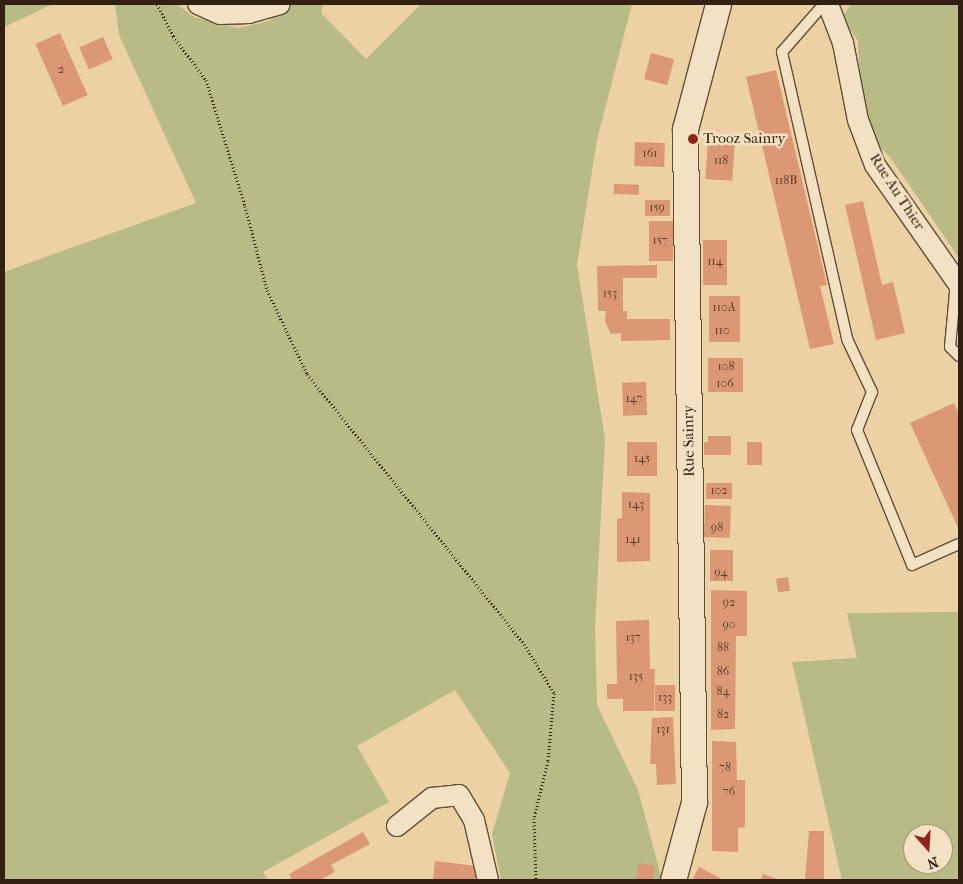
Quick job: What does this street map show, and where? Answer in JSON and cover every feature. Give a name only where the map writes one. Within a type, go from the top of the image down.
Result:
[{"type":"street","points":[[198,4],[220,14],[249,13],[280,4]]},
{"type":"street","name":"Rue Sainry","points":[[673,880],[694,802],[685,129],[718,4]]},
{"type":"street","name":"Rue Au Thier","points":[[826,4],[843,43],[858,120],[876,165],[958,283]]},
{"type":"street","points":[[397,826],[432,798],[459,795],[474,820],[488,880]]},
{"type":"lane","points":[[826,4],[782,52],[847,339],[872,392],[857,430],[912,565],[959,544]]},
{"type":"lane","points":[[958,283],[950,347],[959,356]]},
{"type":"path","points":[[157,4],[173,36],[206,80],[245,206],[267,290],[307,374],[524,644],[554,693],[548,761],[534,818],[536,880]]},
{"type":"green space","points":[[4,4],[53,4],[4,27]]},
{"type":"green space","points":[[115,4],[177,4],[194,17],[238,28],[269,21],[290,4],[323,4],[321,13],[366,59],[421,4],[632,4],[597,140],[577,265],[605,439],[595,627],[597,705],[638,790],[662,880],[501,880],[492,834],[510,773],[455,690],[357,746],[389,802],[263,872],[268,880],[4,880],[4,272],[196,203],[119,35]]},
{"type":"green space","points":[[851,4],[959,4],[959,258],[890,157],[871,138],[860,99],[858,41],[842,18]]},
{"type":"green space","points":[[959,612],[959,880],[842,880],[792,662],[857,658],[847,613]]},
{"type":"building","points":[[60,33],[88,95],[63,106],[35,44]]},
{"type":"building","points":[[103,37],[113,59],[89,70],[79,48]]},
{"type":"building","points":[[651,53],[674,59],[667,85],[644,79]]},
{"type":"building","points":[[776,70],[827,285],[820,286],[834,344],[810,349],[746,77]]},
{"type":"building","points":[[708,140],[735,142],[732,181],[705,179]]},
{"type":"building","points":[[635,142],[665,143],[664,167],[634,166]]},
{"type":"building","points":[[614,184],[639,185],[639,195],[614,194]]},
{"type":"building","points":[[645,200],[670,200],[670,216],[645,216]]},
{"type":"building","points":[[863,201],[882,285],[893,282],[905,333],[876,340],[845,205]]},
{"type":"building","points":[[649,221],[673,221],[673,261],[649,261]]},
{"type":"building","points":[[703,240],[727,240],[727,285],[703,285]]},
{"type":"building","points":[[657,265],[657,278],[623,278],[623,311],[627,311],[627,319],[670,319],[670,340],[621,341],[621,333],[611,334],[605,321],[606,311],[598,311],[597,266]]},
{"type":"building","points":[[709,296],[740,296],[740,342],[709,342]]},
{"type":"building","points":[[708,358],[743,358],[743,392],[708,392]]},
{"type":"building","points":[[646,382],[647,415],[623,416],[622,383]]},
{"type":"building","points":[[954,403],[959,414],[959,530],[910,423]]},
{"type":"building","points":[[708,436],[731,436],[731,455],[704,455],[704,442],[708,442]]},
{"type":"building","points":[[627,442],[657,442],[657,476],[627,476]]},
{"type":"building","points":[[747,442],[762,442],[762,465],[747,465]]},
{"type":"building","points":[[706,483],[732,483],[732,499],[706,499]]},
{"type":"building","points":[[622,492],[650,493],[650,561],[617,562],[617,519],[622,518]]},
{"type":"building","points":[[705,505],[731,506],[730,538],[704,537]]},
{"type":"building","points":[[710,550],[733,550],[733,581],[710,581]]},
{"type":"building","points":[[788,577],[790,591],[778,593],[776,579]]},
{"type":"building","points":[[711,590],[747,591],[747,636],[736,636],[735,729],[711,730]]},
{"type":"building","points":[[649,620],[650,669],[655,669],[654,711],[623,711],[623,699],[607,699],[607,684],[617,684],[616,621]]},
{"type":"building","points":[[655,685],[675,685],[675,711],[655,711]]},
{"type":"building","points":[[673,717],[676,784],[657,785],[656,764],[650,764],[652,718]]},
{"type":"building","points":[[712,741],[736,742],[737,780],[745,780],[745,827],[738,828],[738,852],[712,851]]},
{"type":"building","points":[[809,831],[824,831],[824,880],[805,880]]},
{"type":"building","points":[[363,832],[370,844],[331,865],[335,872],[320,880],[292,880],[289,874]]},
{"type":"building","points":[[435,861],[477,866],[475,880],[433,880]]},
{"type":"building","points":[[639,863],[655,866],[652,880],[636,880]]},
{"type":"building","points":[[699,867],[720,878],[719,880],[692,880]]},
{"type":"building","points":[[763,874],[780,880],[761,880]]},
{"type":"place","name":"Trooz Sainry","points":[[693,139]]}]
